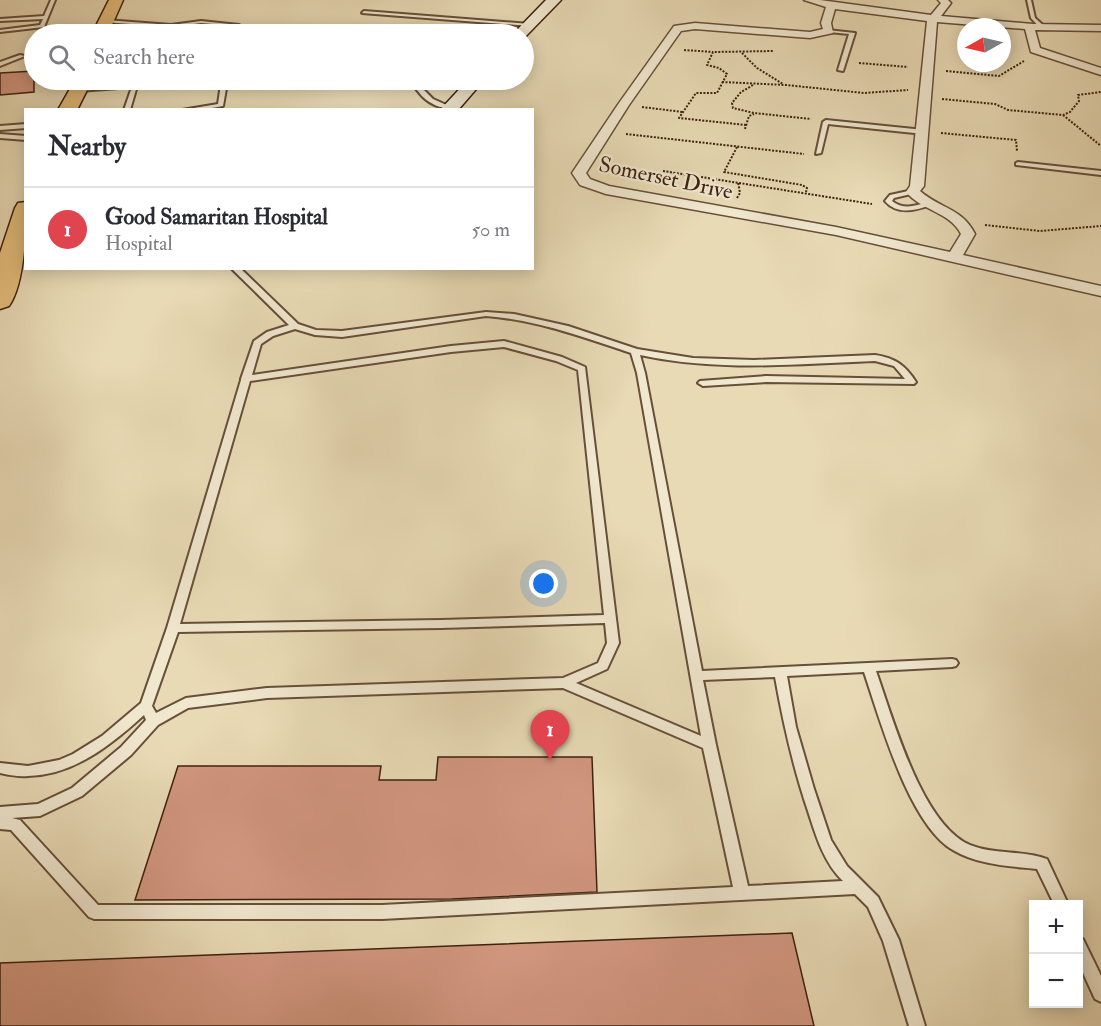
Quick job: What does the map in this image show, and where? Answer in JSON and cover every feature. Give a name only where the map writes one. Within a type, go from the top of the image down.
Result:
[{"type":"main road","points":[[105,24],[116,0]]},
{"type":"main road","points":[[68,108],[78,90]]},
{"type":"main road","points":[[0,300],[13,256],[13,242],[24,214]]},
{"type":"street","points":[[531,24],[554,0]]},
{"type":"street","points":[[809,0],[831,6],[932,19],[1043,28],[1101,28]]},
{"type":"street","points":[[943,0],[945,3],[943,10],[932,19],[924,132],[917,186],[913,192],[928,204],[952,214],[963,223],[968,234],[954,258]]},
{"type":"street","points":[[829,31],[826,23],[831,6]]},
{"type":"street","name":"Somerset Drive","points":[[829,31],[810,35],[685,26],[678,28],[623,105],[579,173],[585,182],[606,190],[768,218],[1101,291]]},
{"type":"street","points":[[1029,27],[1035,50],[1101,72]]},
{"type":"street","points":[[449,108],[466,90]]},
{"type":"lane","points":[[43,24],[53,0]]},
{"type":"lane","points":[[1029,0],[1033,18],[1043,28]]},
{"type":"lane","points":[[364,12],[471,24]]},
{"type":"lane","points":[[0,20],[46,17]]},
{"type":"lane","points":[[186,24],[201,22],[225,24]]},
{"type":"lane","points":[[0,31],[24,29]]},
{"type":"lane","points":[[829,31],[852,33],[841,70]]},
{"type":"lane","points":[[0,64],[22,56]]},
{"type":"lane","points":[[129,108],[134,90]]},
{"type":"lane","points":[[199,108],[221,105],[221,90]]},
{"type":"lane","points":[[421,90],[432,102],[446,108]]},
{"type":"lane","points":[[818,153],[830,112]]},
{"type":"lane","points":[[826,122],[924,132]]},
{"type":"lane","points":[[0,128],[24,126]]},
{"type":"lane","points":[[0,136],[24,138]]},
{"type":"lane","points":[[1018,164],[1101,173]]},
{"type":"lane","points":[[913,192],[892,196],[888,201],[891,206],[904,209],[919,208],[928,204]]},
{"type":"lane","points":[[237,270],[295,326],[315,332],[342,334],[486,314],[514,316],[565,328],[651,355],[714,362],[875,357],[892,360],[905,369],[911,382],[766,379],[703,383]]},
{"type":"lane","points":[[0,768],[29,771],[69,762],[104,743],[146,706],[239,409],[245,379],[257,343],[270,334],[295,326]]},
{"type":"lane","points":[[0,813],[40,810],[77,792],[126,751],[153,721],[186,703],[267,693],[564,683],[603,666],[613,643],[582,369],[559,359],[504,344],[451,349],[245,379]]},
{"type":"lane","points":[[635,351],[641,373],[709,745],[742,892]]},
{"type":"lane","points":[[172,628],[609,619]]},
{"type":"lane","points":[[696,676],[952,663]]},
{"type":"lane","points":[[868,666],[913,784],[932,821],[950,840],[981,855],[1042,863],[1058,900]]},
{"type":"lane","points":[[780,672],[790,727],[825,842],[842,871],[873,902],[891,940],[916,1026]]},
{"type":"lane","points":[[564,683],[709,745]]},
{"type":"lane","points":[[146,706],[153,721]]},
{"type":"lane","points":[[0,823],[15,824],[94,912],[382,912],[858,887]]},
{"type":"lane","points":[[1083,954],[1101,994]]},
{"type":"path","points":[[664,48],[742,53],[776,51]]},
{"type":"path","points":[[713,52],[707,65],[727,74],[717,93],[696,93],[680,118],[745,127],[749,116],[754,114]]},
{"type":"path","points":[[742,53],[757,68],[786,85]]},
{"type":"path","points":[[722,82],[786,85],[864,93],[927,95],[995,104],[1008,110],[1063,115],[1101,146]]},
{"type":"path","points":[[754,84],[741,92],[732,103],[733,108],[754,114],[826,122]]},
{"type":"path","points":[[1063,115],[1070,112],[1079,102],[1078,95],[1101,92]]},
{"type":"path","points":[[623,105],[683,112]]},
{"type":"path","points":[[924,132],[1016,140],[1018,164]]},
{"type":"path","points":[[605,133],[649,135],[799,154],[818,153]]},
{"type":"path","points":[[737,147],[724,172],[802,185],[807,188],[806,192]]},
{"type":"path","points":[[663,171],[891,206]]},
{"type":"path","points":[[963,223],[1040,231],[1101,226]]},
{"type":"building","points":[[24,72],[24,90],[34,90],[34,92],[0,95],[0,73]]},
{"type":"building","points":[[438,757],[592,757],[597,892],[452,899],[135,900],[178,766],[381,766],[379,780],[436,780]]},
{"type":"building","points":[[792,933],[814,1026],[0,1026],[0,963]]},
{"type":"place","name":"Good Samaritan Hospital","points":[[550,760]]}]
